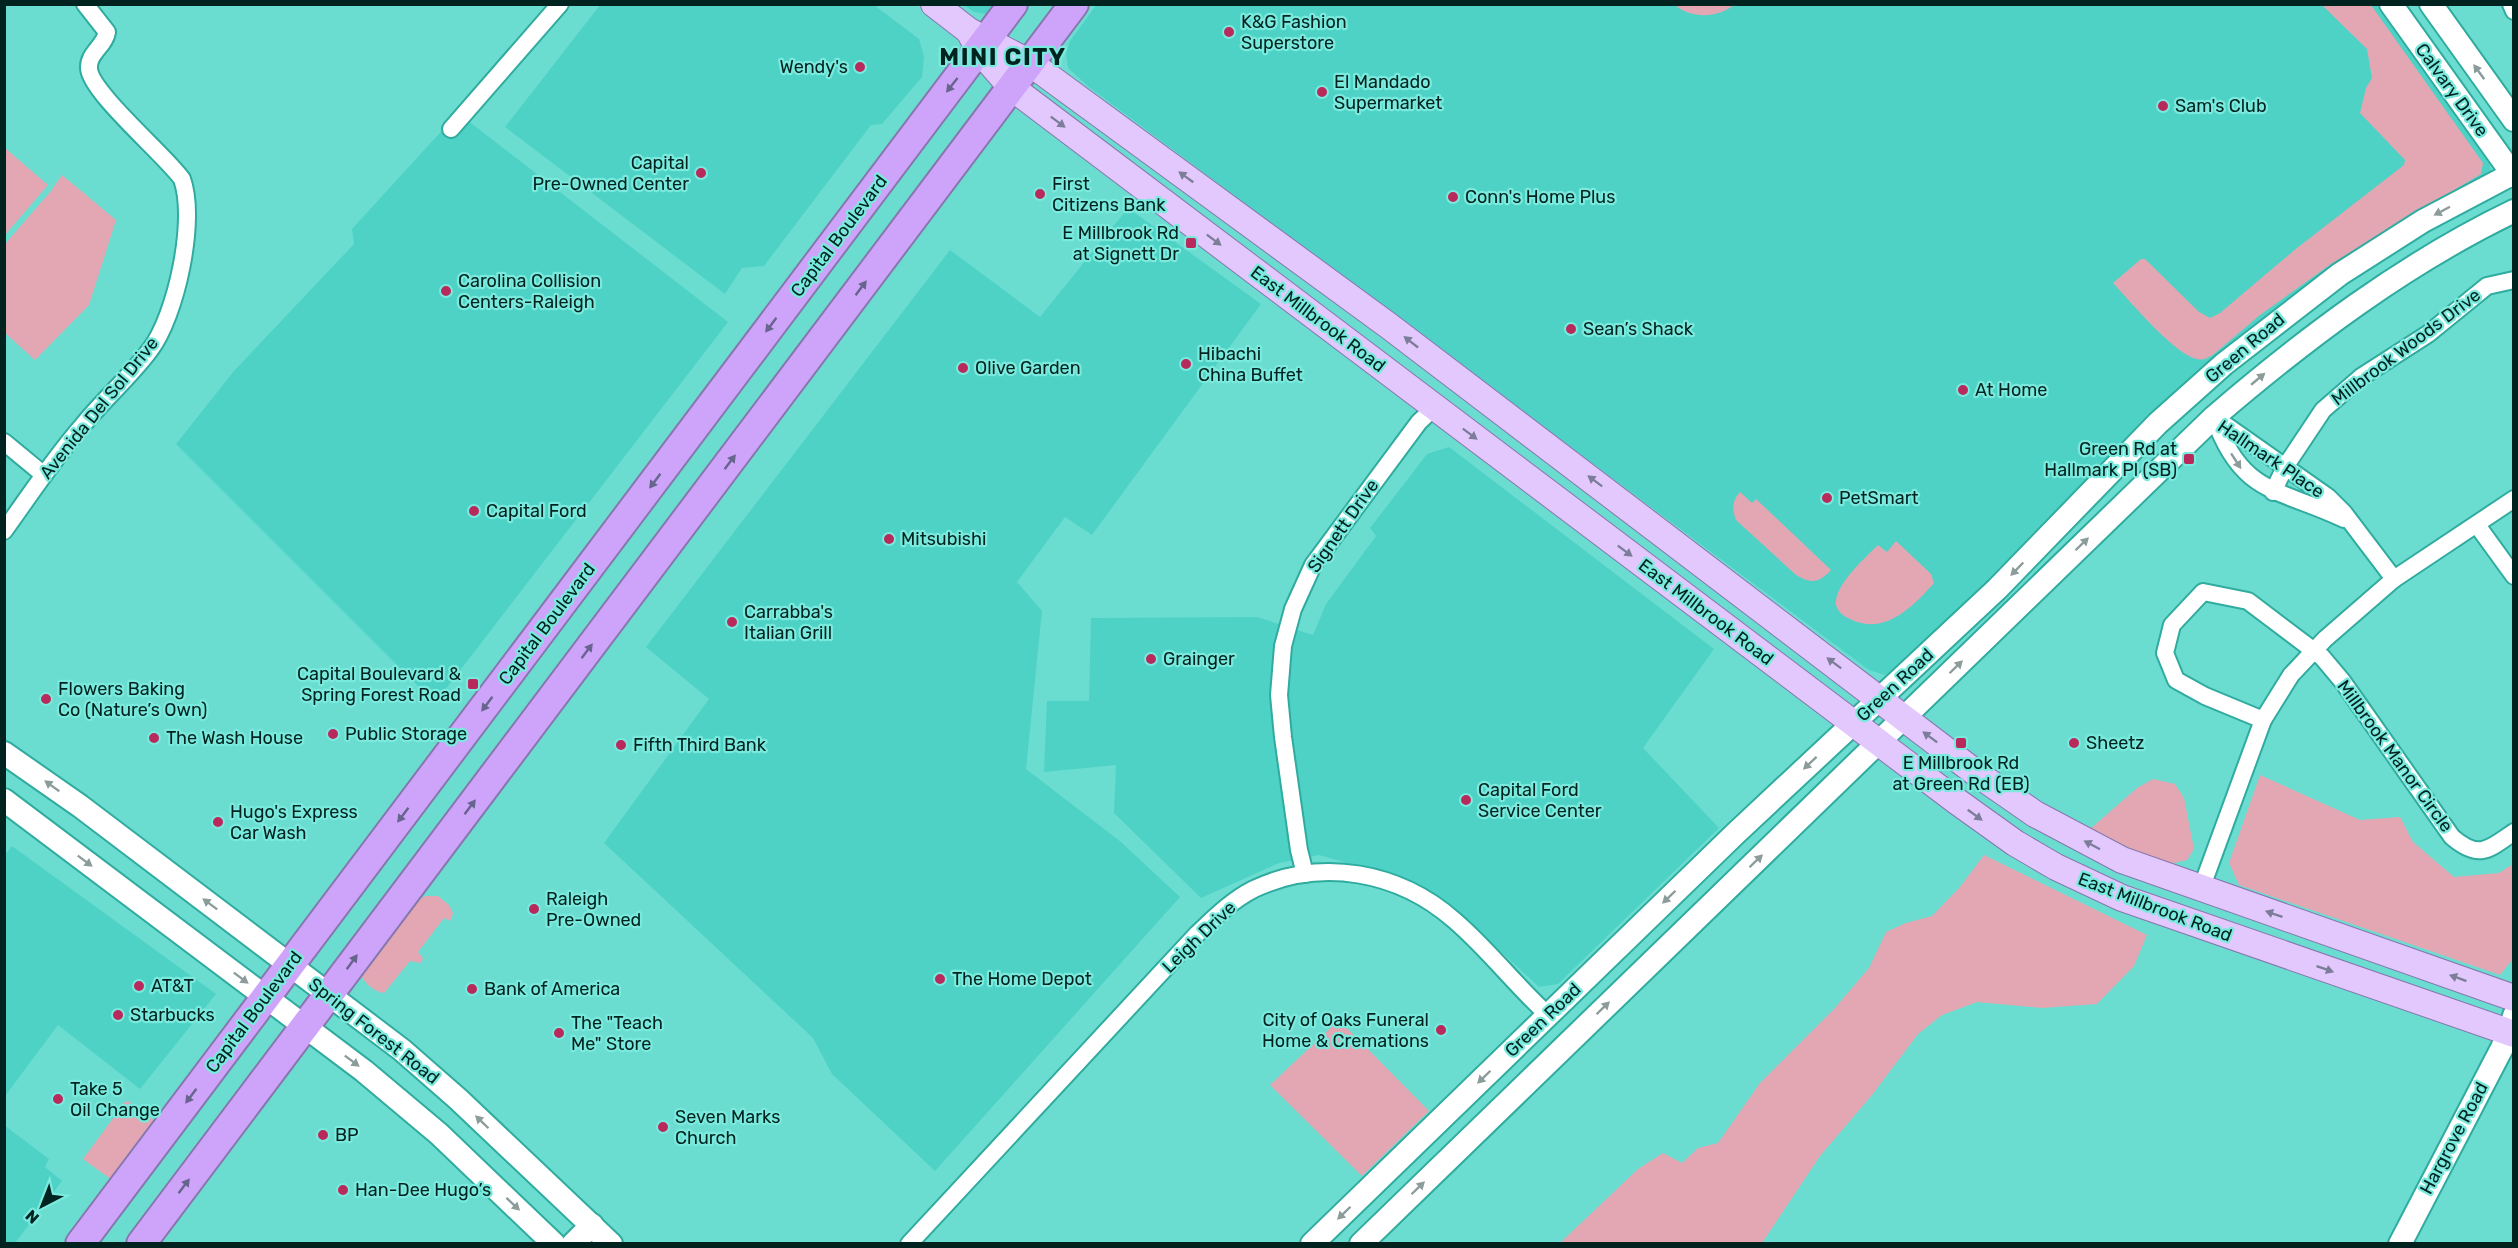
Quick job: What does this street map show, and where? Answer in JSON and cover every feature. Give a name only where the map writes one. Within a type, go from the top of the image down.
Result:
[{"type":"highway","name":"Capital Boulevard","points":[[80,1244],[978,40],[1013,4]]},
{"type":"highway","points":[[141,1244],[1074,4]]},
{"type":"main road","points":[[934,4],[978,40]]},
{"type":"main road","name":"East Millbrook Road","points":[[978,40],[1030,63],[1389,326],[1986,780],[2057,827],[2122,860],[2514,998]]},
{"type":"main road","name":"East Millbrook Road","points":[[978,40],[1011,87],[1993,828],[2078,878],[2122,898],[2512,1028]]},
{"type":"main road","points":[[1382,367],[1423,382],[1444,382],[1457,378]]},
{"type":"main road","points":[[1435,407],[1456,404],[1471,406],[1524,446],[1571,463]]},
{"type":"street","name":"Avenida Del Sol Drive","points":[[4,531],[82,425],[152,348],[174,296],[184,258],[187,230],[186,194],[182,179],[113,105],[90,75],[88,68],[91,58],[106,39],[107,32],[85,4]]},
{"type":"street","points":[[450,129],[560,4]]},
{"type":"street","name":"Calvary Drive","points":[[2391,4],[2513,174]]},
{"type":"street","name":"Calvary Drive","points":[[2431,4],[2514,120]]},
{"type":"street","points":[[2511,4],[2514,11]]},
{"type":"street","name":"Green Road","points":[[1312,1244],[1853,723],[1997,589],[2158,423],[2262,333],[2340,274],[2423,221],[2513,174]]},
{"type":"street","name":"Green Road","points":[[1361,1244],[2214,417],[2291,352],[2370,295],[2453,243],[2514,211]]},
{"type":"street","name":"Millbrook Woods Drive","points":[[2273,492],[2285,466],[2323,410],[2361,377],[2428,334],[2487,286],[2514,280]]},
{"type":"street","points":[[2194,391],[2214,417]]},
{"type":"street","name":"Signett Drive","points":[[1305,874],[1299,850],[1282,728],[1279,695],[1282,646],[1293,609],[1313,565],[1419,422],[1435,407]]},
{"type":"street","name":"Hallmark Place","points":[[2214,417],[2328,497],[2353,524],[2394,579]]},
{"type":"street","name":"Hallmark Place","points":[[2214,417],[2221,438],[2244,472],[2273,492],[2323,509],[2353,524]]},
{"type":"street","points":[[4,442],[44,475]]},
{"type":"street","points":[[2201,889],[2263,720],[2290,675],[2314,650],[2394,579],[2514,500]]},
{"type":"street","points":[[2477,525],[2514,576]]},
{"type":"street","points":[[1997,589],[2016,609]]},
{"type":"street","points":[[2263,720],[2205,696],[2176,680],[2165,653],[2172,625],[2203,592],[2248,601],[2314,650]]},
{"type":"street","name":"Millbrook Manor Circle","points":[[2314,650],[2343,682],[2452,837],[2466,848],[2480,852],[2490,849],[2514,832]]},
{"type":"street","name":"Spring Forest Road","points":[[4,753],[80,806],[422,1066],[611,1244]]},
{"type":"street","name":"Spring Forest Road","points":[[4,800],[305,1026],[402,1102],[554,1244]]},
{"type":"street","name":"Leigh Drive","points":[[909,1244],[1211,921],[1231,903],[1253,889],[1305,874],[1340,871],[1369,875],[1407,889],[1454,920],[1548,1015]]},
{"type":"street","points":[[1548,1015],[1573,1038]]},
{"type":"street","name":"Hargrove Road","points":[[2400,1244],[2512,1028]]},
{"type":"street","points":[[573,1244],[592,1225]]},
{"type":"shaded area","points":[[1097,4],[2377,5],[2489,159],[2491,171],[2482,181],[2207,366],[1901,665],[1885,675],[1869,670],[1089,87],[1068,68],[1066,54],[1070,41]]},
{"type":"shaded area","points":[[600,5],[874,5],[919,39],[924,57],[922,77],[882,124],[871,125],[764,266],[742,268],[725,294],[505,127]]},
{"type":"shaded area","points":[[964,5],[997,5],[986,14],[974,12]]},
{"type":"shaded area","points":[[1675,5],[1734,5],[1713,14],[1696,15],[1681,10]]},
{"type":"shaded area","points":[[2322,5],[2371,5],[2483,163],[2481,174],[2331,264],[2260,315],[2214,354],[2204,359],[2197,359],[2187,355],[2165,338],[2113,283],[2141,259],[2145,259],[2199,312],[2210,318],[2220,313],[2297,248],[2404,165],[2405,160],[2360,113],[2366,88],[2372,78],[2367,49]]},
{"type":"shaded area","points":[[458,113],[728,322],[435,703],[176,444],[234,371],[354,244],[352,229]]},
{"type":"shaded area","points":[[5,148],[48,185],[5,235]]},
{"type":"shaded area","points":[[62,175],[116,220],[89,305],[35,360],[5,333],[5,244]]},
{"type":"shaded area","points":[[1128,208],[1261,304],[1092,535],[1065,517],[1017,582],[1042,611],[1026,769],[1121,842],[1180,897],[935,1171],[832,1074],[813,1038],[604,843],[709,699],[646,647],[950,250],[1040,317]]},
{"type":"shaded area","points":[[1449,447],[1714,649],[1643,748],[1719,828],[1558,984],[1539,987],[1470,923],[1414,882],[1319,855],[1279,863],[1201,898],[1114,813],[1116,765],[1044,772],[1047,701],[1089,701],[1091,618],[1257,617],[1313,635],[1326,604],[1376,536],[1370,528],[1427,454]]},
{"type":"shaded area","points":[[1740,492],[1752,503],[1756,499],[1831,570],[1823,578],[1815,581],[1796,575],[1736,520],[1733,505]]},
{"type":"shaded area","points":[[1896,541],[1931,574],[1934,583],[1906,610],[1885,622],[1861,623],[1843,615],[1836,603],[1838,593],[1847,578],[1878,545],[1887,552]]},
{"type":"shaded area","points":[[2260,775],[2360,820],[2400,817],[2413,842],[2454,877],[2499,873],[2513,864],[2513,959],[2500,975],[2239,885],[2229,863]]},
{"type":"shaded area","points":[[2153,779],[2175,784],[2184,798],[2194,849],[2187,860],[2170,864],[2146,856],[2090,829],[2137,788]]},
{"type":"shaded area","points":[[12,846],[216,994],[140,1089],[58,1025],[5,1096],[4,856]]},
{"type":"shaded area","points":[[1984,855],[2147,935],[2134,966],[2097,1004],[2042,1008],[1977,1002],[1942,1015],[1918,1034],[1872,1095],[1820,1156],[1762,1243],[1560,1243],[1638,1169],[1663,1153],[1682,1163],[1698,1148],[1718,1143],[1760,1083],[1834,1009],[1869,968],[1886,932],[1906,923],[1932,916],[1960,887]]},
{"type":"shaded area","points":[[425,896],[438,896],[449,905],[453,913],[450,921],[444,918],[418,952],[423,958],[421,963],[410,961],[384,993],[377,991],[361,975],[415,902]]},
{"type":"shaded area","points":[[1339,1020],[1429,1111],[1362,1176],[1270,1085]]},
{"type":"shaded area","points":[[128,1101],[156,1122],[112,1180],[83,1159]]},
{"type":"shaded area","points":[[4,1125],[49,1159],[45,1167],[62,1181],[15,1243],[5,1243]]},
{"type":"place","name":"K&G Fashion Superstore","points":[[1229,32]]},
{"type":"place","name":"Wendy's","points":[[860,67]]},
{"type":"place","name":"El Mandado Supermarket","points":[[1322,92]]},
{"type":"place","name":"Sam's Club","points":[[2163,106]]},
{"type":"place","name":"Capital Pre-Owned Center","points":[[701,173]]},
{"type":"place","name":"First Citizens Bank","points":[[1040,194]]},
{"type":"place","name":"Conn's Home Plus","points":[[1453,197]]},
{"type":"place","name":"E Millbrook Rd at Signett Dr","points":[[1191,243]]},
{"type":"place","name":"Carolina Collision Centers-Raleigh","points":[[446,291]]},
{"type":"place","name":"Sean’s Shack","points":[[1571,329]]},
{"type":"place","name":"Hibachi China Buffet","points":[[1186,364]]},
{"type":"place","name":"Olive Garden","points":[[963,368]]},
{"type":"place","name":"At Home","points":[[1963,390]]},
{"type":"place","name":"Green Rd at Hallmark Pl (SB)","points":[[2189,459]]},
{"type":"place","name":"PetSmart","points":[[1827,498]]},
{"type":"place","name":"Capital Ford","points":[[474,511]]},
{"type":"place","name":"Mitsubishi","points":[[889,539]]},
{"type":"place","name":"Carrabba's Italian Grill","points":[[732,622]]},
{"type":"place","name":"Grainger","points":[[1151,659]]},
{"type":"place","name":"Capital Boulevard & Spring Forest Road","points":[[473,684]]},
{"type":"place","name":"Flowers Baking Co (Nature’s Own)","points":[[46,699]]},
{"type":"place","name":"Public Storage","points":[[333,734]]},
{"type":"place","name":"The Wash House","points":[[154,738]]},
{"type":"place","name":"E Millbrook Rd at Green Rd (EB)","points":[[1961,743]]},
{"type":"place","name":"Sheetz","points":[[2074,743]]},
{"type":"place","name":"Fifth Third Bank","points":[[621,745]]},
{"type":"place","name":"Capital Ford Service Center","points":[[1466,800]]},
{"type":"place","name":"Hugo's Express Car Wash","points":[[218,822]]},
{"type":"place","name":"Raleigh Pre-Owned","points":[[534,909]]},
{"type":"place","name":"The Home Depot","points":[[940,979]]},
{"type":"place","name":"AT&T","points":[[139,986]]},
{"type":"place","name":"Bank of America","points":[[472,989]]},
{"type":"place","name":"Starbucks","points":[[118,1015]]},
{"type":"place","name":"City of Oaks Funeral Home & Cremations","points":[[1441,1030]]},
{"type":"place","name":"The \"Teach Me\" Store","points":[[559,1033]]},
{"type":"place","name":"Take 5 Oil Change","points":[[58,1099]]},
{"type":"place","name":"Seven Marks Church","points":[[663,1127]]},
{"type":"place","name":"BP","points":[[323,1135]]},
{"type":"place","name":"Han-Dee Hugo’s","points":[[343,1190]]},
{"type":"district","name":"MINI CITY","points":[[1003,57]]}]
